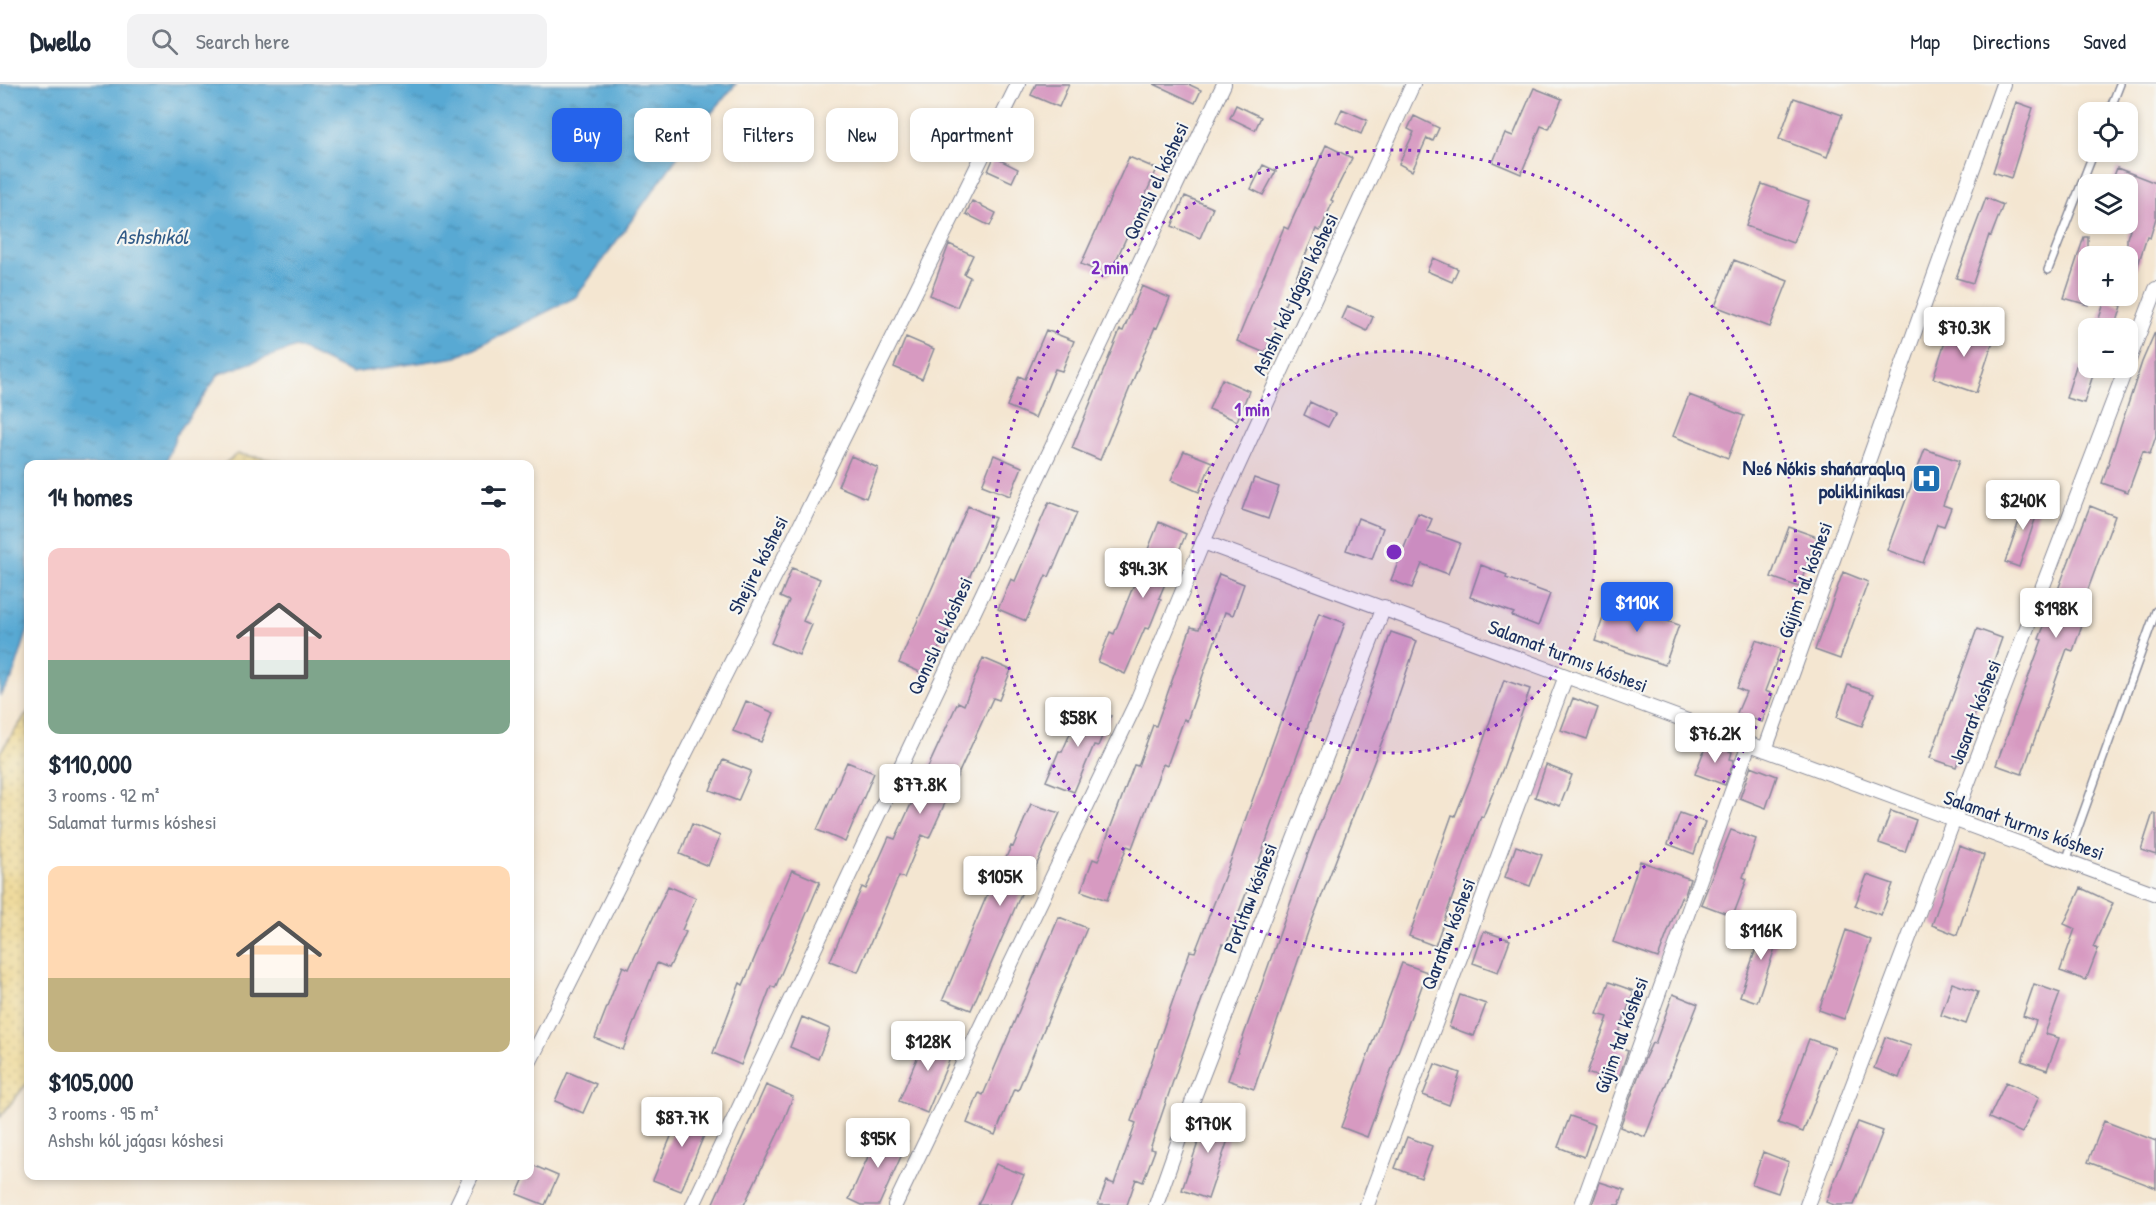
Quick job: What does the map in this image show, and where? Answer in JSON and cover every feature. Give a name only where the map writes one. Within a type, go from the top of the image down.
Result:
[{"type":"street","name":"Shejire kóshesi","points":[[534,1053],[792,543],[1018,84]]},
{"type":"street","name":"Qonıslı el kóshesi","points":[[693,1205],[1224,84]]},
{"type":"street","name":"Ashshı kól jaǵası kóshesi","points":[[895,1205],[1136,703],[1203,542],[1413,84]]},
{"type":"street","name":"Gújim tal kóshesi","points":[[1765,750],[2003,84]]},
{"type":"street","name":"Jasarat kóshesi","points":[[2138,337],[2156,289]]},
{"type":"street","name":"Jasarat kóshesi","points":[[1807,1205],[2122,378]]},
{"type":"street","name":"Salamat turmıs kóshesi","points":[[1203,542],[2156,894]]},
{"type":"street","name":"Porlıtaw kóshesi","points":[[1156,1205],[1198,1086],[1384,607]]},
{"type":"street","name":"Qarataw kóshesi","points":[[1367,1205],[1566,676]]},
{"type":"street","name":"Gújim tal kóshesi","points":[[1582,1205],[1749,744]]},
{"type":"street","points":[[457,1205],[469,1180]]},
{"type":"lane","points":[[2113,102],[2120,84]]},
{"type":"lane","points":[[2048,270],[2090,162]]},
{"type":"lane","points":[[2066,861],[2156,611]]},
{"type":"sand","points":[[237,454],[274,460],[229,460]]},
{"type":"sand","points":[[24,718],[24,1087],[0,1117],[0,752]]},
{"type":"water","name":"Ashshıkól","points":[[0,84],[736,84],[711,113],[711,108],[634,108],[634,162],[674,162],[576,297],[457,357],[352,373],[296,347],[219,374],[176,435],[167,460],[24,460],[24,642],[12,679],[0,695]]},
{"type":"building","points":[[1036,84],[1069,84],[1059,107],[1031,95]]},
{"type":"building","points":[[1154,84],[1188,84],[1201,90],[1195,103]]},
{"type":"building","points":[[1534,88],[1562,99],[1549,129],[1541,126],[1521,174],[1493,162],[1505,133],[1513,136]]},
{"type":"building","points":[[1794,98],[1842,115],[1827,157],[1779,139]]},
{"type":"building","points":[[2016,102],[2033,108],[2011,178],[1993,172]]},
{"type":"building","points":[[1236,105],[1261,117],[1255,130],[1230,118]]},
{"type":"building","points":[[1342,109],[1367,120],[1361,134],[1336,122]]},
{"type":"building","points":[[1414,116],[1439,128],[1433,141],[1427,138],[1412,171],[1399,164],[1414,132],[1408,129]]},
{"type":"building","points":[[1326,145],[1352,158],[1331,200],[1333,201],[1320,231],[1316,229],[1265,353],[1237,341],[1284,227],[1288,229]]},
{"type":"building","points":[[1129,157],[1157,169],[1109,276],[1081,264]]},
{"type":"building","points":[[992,162],[1004,162],[1018,169],[1012,182],[988,171]]},
{"type":"building","points":[[1263,165],[1276,171],[1263,195],[1251,189]]},
{"type":"building","points":[[2117,168],[2133,174],[2115,174]]},
{"type":"building","points":[[2138,176],[2156,183],[2156,218],[2138,265],[2138,246],[2127,246],[2128,234],[2138,234]]},
{"type":"building","points":[[1762,184],[1809,201],[1793,243],[1746,226]]},
{"type":"building","points":[[1185,196],[1213,208],[1200,238],[1172,226]]},
{"type":"building","points":[[1986,198],[2003,205],[1991,236],[1989,235],[1973,283],[1956,278]]},
{"type":"building","points":[[972,201],[996,213],[990,226],[966,214]]},
{"type":"building","points":[[2084,237],[2088,237],[2088,246],[2081,246]]},
{"type":"building","points":[[949,244],[973,255],[964,274],[970,277],[957,307],[930,295]]},
{"type":"building","points":[[2078,255],[2078,302],[2064,298]]},
{"type":"building","points":[[1433,258],[1458,269],[1452,282],[1427,271]]},
{"type":"building","points":[[1734,260],[1788,281],[1770,327],[1715,306]]},
{"type":"building","points":[[1142,286],[1170,298],[1157,328],[1155,327],[1100,460],[1072,448],[1120,330],[1123,331]]},
{"type":"building","points":[[1348,306],[1373,317],[1367,331],[1342,319]]},
{"type":"building","points":[[2103,306],[2122,306],[2118,318],[2099,318]]},
{"type":"building","points":[[1951,324],[1994,338],[1976,393],[1933,378]]},
{"type":"building","points":[[1046,330],[1074,341],[1062,371],[1055,369],[1035,418],[1007,406],[1019,376],[1025,379]]},
{"type":"building","points":[[2155,332],[2156,436],[2150,454],[2143,451],[2128,492],[2102,483],[2142,362]]},
{"type":"building","points":[[906,337],[934,349],[922,379],[894,367]]},
{"type":"building","points":[[2076,366],[2078,367],[2078,378],[2092,378],[2084,403],[2066,398]]},
{"type":"building","points":[[1222,379],[1249,391],[1237,421],[1209,409]]},
{"type":"building","points":[[1689,395],[1744,416],[1728,458],[1673,436]]},
{"type":"building","points":[[1310,402],[1335,414],[1328,427],[1304,415]]},
{"type":"building","points":[[1925,449],[1959,461],[1943,505],[1951,508],[1944,526],[1937,524],[1923,563],[1887,550]]},
{"type":"building","points":[[1184,451],[1212,462],[1199,492],[1171,480]]},
{"type":"building","points":[[994,455],[1022,467],[1010,496],[982,485]]},
{"type":"building","points":[[851,456],[878,468],[866,498],[838,486]]},
{"type":"building","points":[[1254,478],[1279,487],[1268,519],[1242,510]]},
{"type":"building","points":[[2028,495],[2042,499],[2019,567],[2005,562]]},
{"type":"building","points":[[1049,502],[1077,513],[1049,577],[1046,575],[1026,621],[998,609],[1011,579],[1015,581]]},
{"type":"building","points":[[968,506],[995,518],[927,675],[899,663]]},
{"type":"building","points":[[2090,506],[2115,516],[2080,611],[2086,613],[2073,651],[2067,649],[2022,774],[1996,765],[2042,640],[2039,639]]},
{"type":"building","points":[[1418,513],[1432,519],[1427,531],[1460,543],[1448,574],[1422,564],[1412,588],[1391,580]]},
{"type":"building","points":[[1358,518],[1383,528],[1372,559],[1346,550]]},
{"type":"building","points":[[1159,522],[1186,534],[1159,598],[1161,599],[1149,629],[1145,628],[1125,674],[1098,662],[1110,632],[1114,634]]},
{"type":"building","points":[[1789,527],[1817,537],[1799,587],[1771,577]]},
{"type":"building","points":[[1481,565],[1507,575],[1506,578],[1550,594],[1538,626],[1512,616],[1514,613],[1470,597]]},
{"type":"building","points":[[792,568],[820,579],[803,621],[812,625],[799,655],[771,643],[789,601],[780,597]]},
{"type":"building","points":[[1843,572],[1868,582],[1840,659],[1815,650]]},
{"type":"building","points":[[1219,574],[1244,584],[1233,615],[1225,612],[1187,721],[1184,719],[1167,766],[1163,764],[1132,848],[1127,846],[1107,900],[1081,891],[1093,859],[1098,861],[1134,765],[1138,766],[1153,725],[1156,726],[1191,627],[1199,629]]},
{"type":"building","points":[[1609,601],[1679,625],[1665,665],[1595,641]]},
{"type":"building","points":[[1319,613],[1345,623],[1263,850],[1226,945],[1222,944],[1185,1046],[1150,1149],[1155,1150],[1143,1182],[1136,1179],[1127,1205],[1098,1205],[1107,1181],[1114,1184],[1136,1123],[1131,1121],[1190,951],[1195,952],[1232,857]]},
{"type":"building","points":[[1977,629],[2002,638],[1956,767],[1930,758]]},
{"type":"building","points":[[1391,632],[1417,641],[1390,721],[1310,926],[1254,1089],[1228,1080],[1307,856],[1357,729]]},
{"type":"building","points":[[1756,640],[1781,649],[1765,691],[1773,694],[1762,722],[1737,713],[1746,692],[1737,688]]},
{"type":"building","points":[[983,658],[1011,670],[999,700],[993,698],[929,838],[922,835],[904,878],[899,876],[858,972],[830,961],[862,887],[866,889],[889,837],[895,839],[958,702],[964,705]]},
{"type":"building","points":[[1504,680],[1530,689],[1503,768],[1483,817],[1481,816],[1435,946],[1409,936],[1452,815],[1455,816],[1471,777]]},
{"type":"building","points":[[1848,685],[1874,694],[1862,726],[1837,717]]},
{"type":"building","points":[[1573,698],[1598,708],[1587,739],[1561,730]]},
{"type":"building","points":[[746,701],[774,713],[761,742],[733,731]]},
{"type":"building","points":[[1083,704],[1111,716],[1098,746],[1094,745],[1074,792],[1046,781],[1059,751],[1062,752]]},
{"type":"building","points":[[1707,743],[1732,752],[1730,759],[1734,760],[1725,785],[1695,774]]},
{"type":"building","points":[[723,760],[751,771],[738,801],[710,790]]},
{"type":"building","points":[[847,762],[874,773],[845,842],[817,830]]},
{"type":"building","points":[[1546,765],[1572,775],[1560,806],[1535,797]]},
{"type":"building","points":[[1751,766],[1777,776],[1766,808],[1740,798]]},
{"type":"building","points":[[1031,804],[1060,813],[1026,888],[1024,887],[971,1010],[943,999],[990,888],[993,889]]},
{"type":"building","points":[[1891,811],[1916,820],[1905,852],[1879,843]]},
{"type":"building","points":[[1680,813],[1705,822],[1694,854],[1668,844]]},
{"type":"building","points":[[2153,813],[2156,814],[2156,855],[2141,850]]},
{"type":"building","points":[[692,824],[720,836],[708,866],[680,854]]},
{"type":"building","points":[[1731,830],[1756,839],[1743,877],[1747,879],[1733,916],[1701,904]]},
{"type":"building","points":[[1516,846],[1542,855],[1530,886],[1505,877]]},
{"type":"building","points":[[1959,846],[1984,855],[1957,935],[1932,925]]},
{"type":"building","points":[[1640,861],[1690,879],[1658,958],[1613,942]]},
{"type":"building","points":[[792,870],[820,882],[775,988],[771,986],[741,1065],[713,1053],[740,983],[743,985]]},
{"type":"building","points":[[1867,875],[1893,884],[1881,915],[1855,906]]},
{"type":"building","points":[[668,886],[696,898],[682,930],[686,932],[669,968],[657,963],[623,1050],[595,1038],[623,966],[629,969]]},
{"type":"building","points":[[2081,888],[2113,903],[2093,947],[2098,949],[2086,980],[2060,971],[2075,929],[2064,924]]},
{"type":"building","points":[[1059,917],[1087,928],[1018,1090],[1014,1089],[995,1135],[967,1123],[979,1093],[983,1095]]},
{"type":"building","points":[[1766,918],[1782,927],[1757,1002],[1740,996]]},
{"type":"building","points":[[1846,930],[1871,940],[1844,1019],[1819,1010]]},
{"type":"building","points":[[1484,931],[1510,940],[1498,972],[1473,963]]},
{"type":"building","points":[[1402,963],[1427,972],[1367,1137],[1341,1127]]},
{"type":"building","points":[[1609,982],[1634,991],[1614,1046],[1628,1051],[1617,1083],[1587,1073],[1608,1017],[1597,1014]]},
{"type":"building","points":[[1952,983],[1978,992],[1966,1024],[1941,1015]]},
{"type":"building","points":[[2034,984],[2060,993],[2045,1034],[2059,1038],[2047,1070],[2022,1061],[2036,1021],[2023,1016]]},
{"type":"building","points":[[1673,994],[1698,1004],[1645,1137],[1620,1127],[1645,1058],[1652,1043],[1655,1044]]},
{"type":"building","points":[[1460,995],[1486,1004],[1474,1036],[1449,1027]]},
{"type":"building","points":[[802,1017],[830,1029],[818,1059],[790,1047]]},
{"type":"building","points":[[928,1032],[956,1044],[927,1113],[899,1101]]},
{"type":"building","points":[[1885,1037],[1911,1046],[1899,1078],[1874,1068]]},
{"type":"building","points":[[1809,1039],[1835,1048],[1803,1132],[1778,1123]]},
{"type":"building","points":[[1435,1064],[1460,1073],[1449,1105],[1423,1095]]},
{"type":"building","points":[[568,1072],[596,1084],[583,1113],[555,1101]]},
{"type":"building","points":[[2006,1082],[2039,1097],[2022,1133],[1989,1118]]},
{"type":"building","points":[[766,1085],[793,1097],[781,1127],[744,1205],[712,1205]]},
{"type":"building","points":[[684,1105],[712,1116],[681,1191],[653,1180]]},
{"type":"building","points":[[1209,1110],[1235,1119],[1208,1199],[1182,1190]]},
{"type":"building","points":[[1570,1116],[1595,1125],[1584,1157],[1558,1147]]},
{"type":"building","points":[[2104,1121],[2156,1141],[2156,1188],[2088,1162]]},
{"type":"building","points":[[1858,1122],[1883,1131],[1854,1205],[1834,1205],[1826,1202]]},
{"type":"building","points":[[880,1130],[908,1141],[879,1205],[862,1205],[849,1199]]},
{"type":"building","points":[[1407,1137],[1432,1146],[1421,1178],[1395,1168]]},
{"type":"building","points":[[1763,1152],[1789,1162],[1778,1193],[1752,1184]]},
{"type":"building","points":[[996,1164],[1024,1175],[1011,1205],[978,1205]]},
{"type":"building","points":[[534,1166],[558,1176],[545,1205],[517,1194],[523,1180],[534,1180]]},
{"type":"building","points":[[1600,1182],[1625,1190],[1619,1205],[1592,1205]]},
{"type":"place","name":"№6 Nókis shańaraqlıq poliklinikası","points":[[1926,479]]}]
